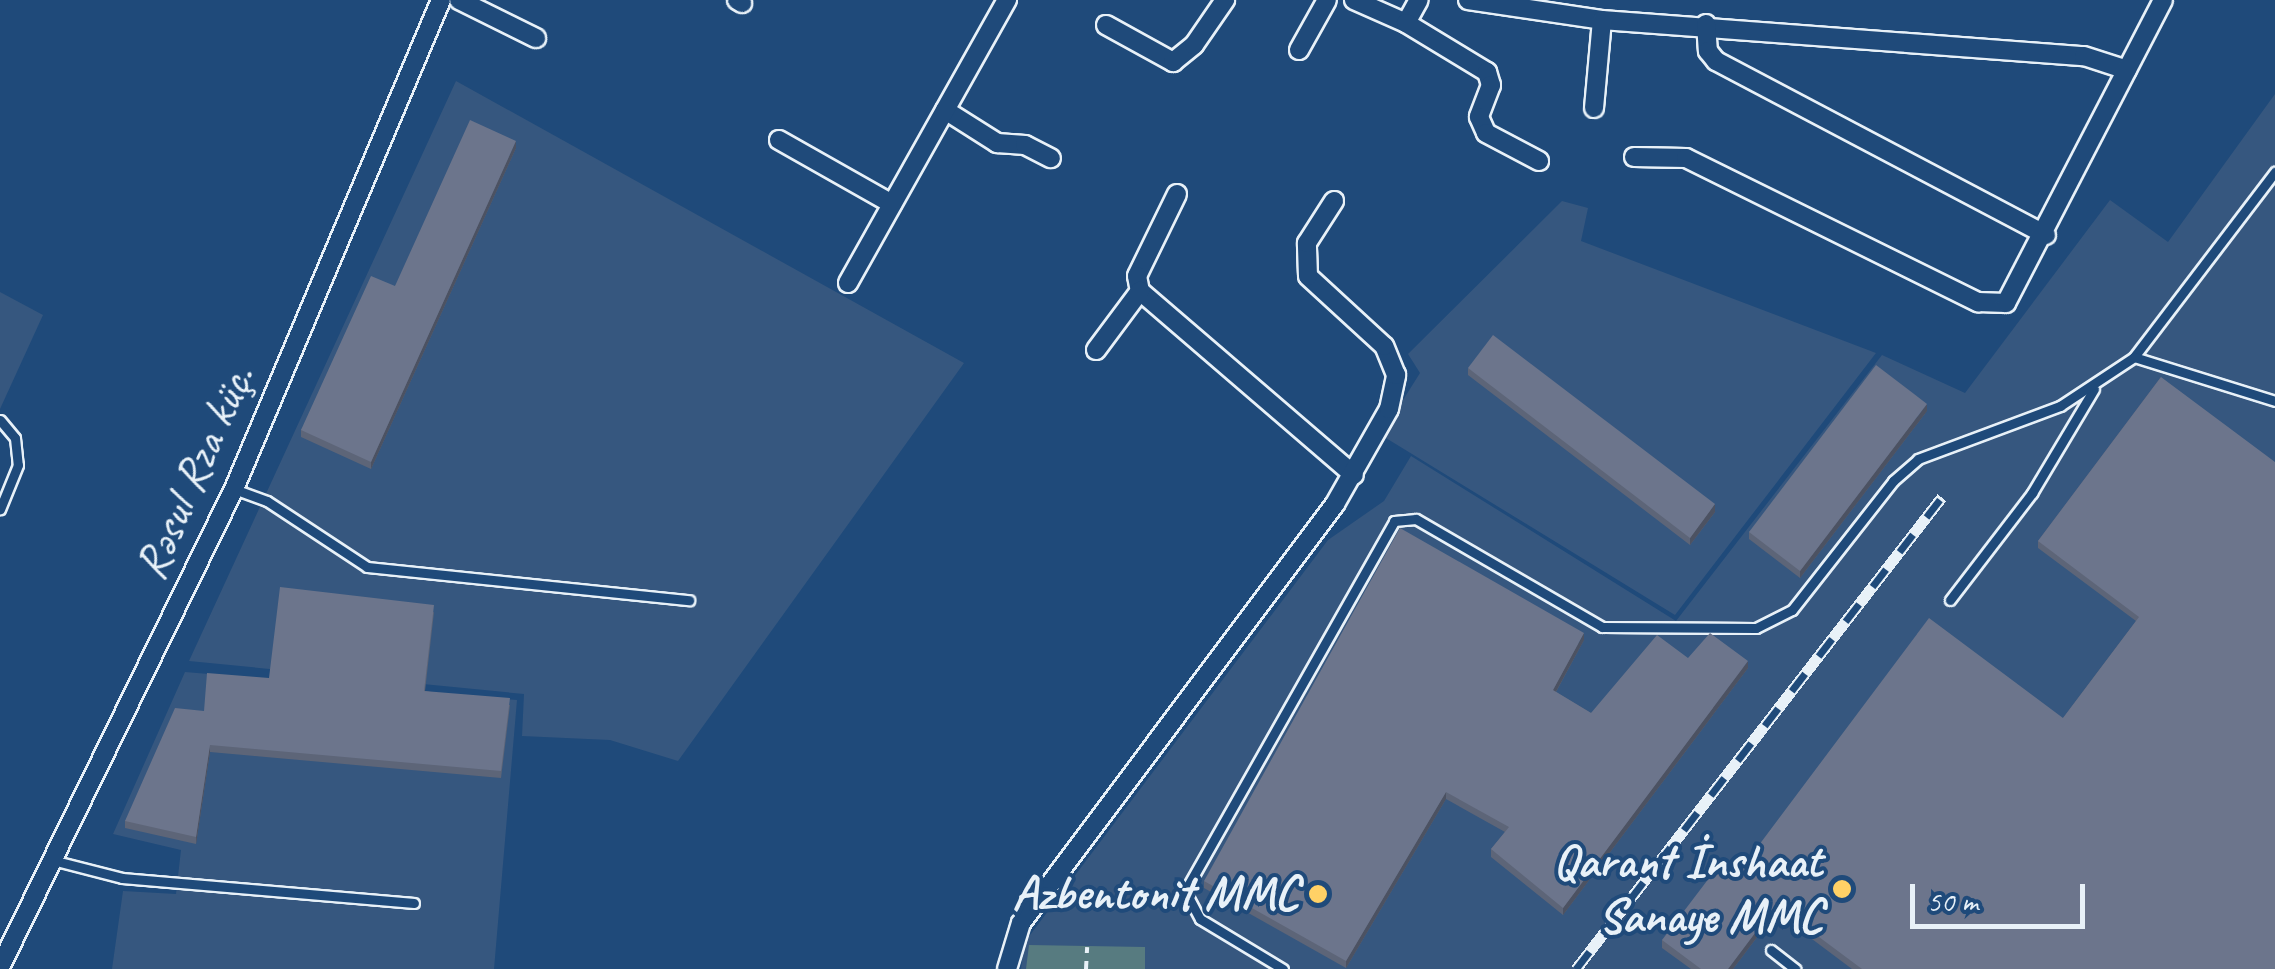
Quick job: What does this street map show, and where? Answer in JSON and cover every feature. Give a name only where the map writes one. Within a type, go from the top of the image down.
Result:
[{"type":"street","name":"Rəsul Rza küç.","points":[[0,967],[56,861],[234,489],[441,0]]},
{"type":"street","points":[[458,0],[536,38]]},
{"type":"street","points":[[848,284],[1007,0]]},
{"type":"street","points":[[1106,26],[1173,62],[1194,45],[1225,0]]},
{"type":"street","points":[[1299,50],[1327,0]]},
{"type":"street","points":[[1354,0],[1406,23],[1487,72],[1491,85],[1480,124],[1539,161]]},
{"type":"street","points":[[1406,23],[1419,0]]},
{"type":"street","points":[[1468,0],[1602,20],[1706,24],[2084,56],[2128,70]]},
{"type":"street","points":[[1634,156],[1668,156],[1706,166],[1997,306],[2014,298],[2163,0]]},
{"type":"street","points":[[1594,108],[1602,20]]},
{"type":"street","points":[[1706,24],[1708,50],[1716,60],[2046,236]]},
{"type":"street","points":[[945,110],[997,143],[1025,145],[1051,158]]},
{"type":"street","points":[[779,140],[892,204]]},
{"type":"street","points":[[1177,194],[1137,276],[1140,290],[1354,474]]},
{"type":"street","points":[[1008,969],[1021,924],[1354,474],[1389,409],[1396,375],[1384,346],[1308,276],[1307,243],[1334,201]]},
{"type":"street","points":[[1096,350],[1140,290]]},
{"type":"lane","points":[[1282,969],[1200,919],[1185,891],[1384,529],[1394,521],[1416,519],[1602,627],[1756,628],[1792,610],[1893,481],[1918,459],[2096,386],[2134,357],[2275,172]]},
{"type":"lane","points":[[2134,357],[2275,401]]},
{"type":"lane","points":[[1950,600],[2032,493],[2096,386]]},
{"type":"lane","points":[[0,420],[15,438],[18,465],[0,509]]},
{"type":"lane","points":[[234,489],[267,501],[367,567],[689,600]]},
{"type":"lane","points":[[56,861],[122,878],[414,902]]},
{"type":"lane","points":[[1771,950],[1795,969]]},
{"type":"path","points":[[1086,969],[1087,947]]},
{"type":"shaded area","points":[[456,81],[964,363],[678,761],[610,740],[522,736],[524,694],[189,661]]},
{"type":"shaded area","points":[[2275,94],[2275,969],[1021,969],[1024,943],[1328,540],[1384,501],[1411,456],[1676,621],[1882,355],[1965,393],[2110,200],[2168,242]]},
{"type":"shaded area","points":[[1562,201],[1588,208],[1581,241],[1876,353],[1675,615],[1381,435],[1420,373],[1408,354]]},
{"type":"shaded area","points":[[0,292],[43,315],[0,409]]},
{"type":"shaded area","points":[[185,672],[517,700],[494,969],[112,969],[123,891],[176,894],[181,850],[113,834]]},
{"type":"green space","points":[[1029,945],[1145,947],[1145,969],[1026,969]]},
{"type":"building","points":[[470,120],[516,141],[371,462],[301,430],[371,276],[395,286]]},
{"type":"building","points":[[1493,335],[1715,504],[1690,538],[1468,368]]},
{"type":"building","points":[[1876,365],[1927,404],[1800,571],[1749,532]]},
{"type":"building","points":[[2161,377],[2275,462],[2275,969],[1862,969],[1776,905],[1728,969],[1701,969],[1662,940],[1719,865],[1735,877],[1929,618],[2063,718],[2139,617],[2038,541]]},
{"type":"building","points":[[1400,528],[1584,633],[1553,690],[1591,713],[1657,635],[1688,658],[1710,633],[1748,661],[1563,908],[1491,849],[1509,827],[1446,792],[1346,961],[1204,881]]},
{"type":"building","points":[[280,587],[434,605],[424,691],[510,698],[501,771],[210,745],[196,837],[125,821],[175,708],[204,711],[207,673],[269,678]]},
{"type":"railway","points":[[1576,969],[1942,497]]},
{"type":"place","name":"Qarant İnshaat Sanaye MMC","points":[[1842,889]]},
{"type":"place","name":"Azbentonit MMC","points":[[1318,894]]}]
